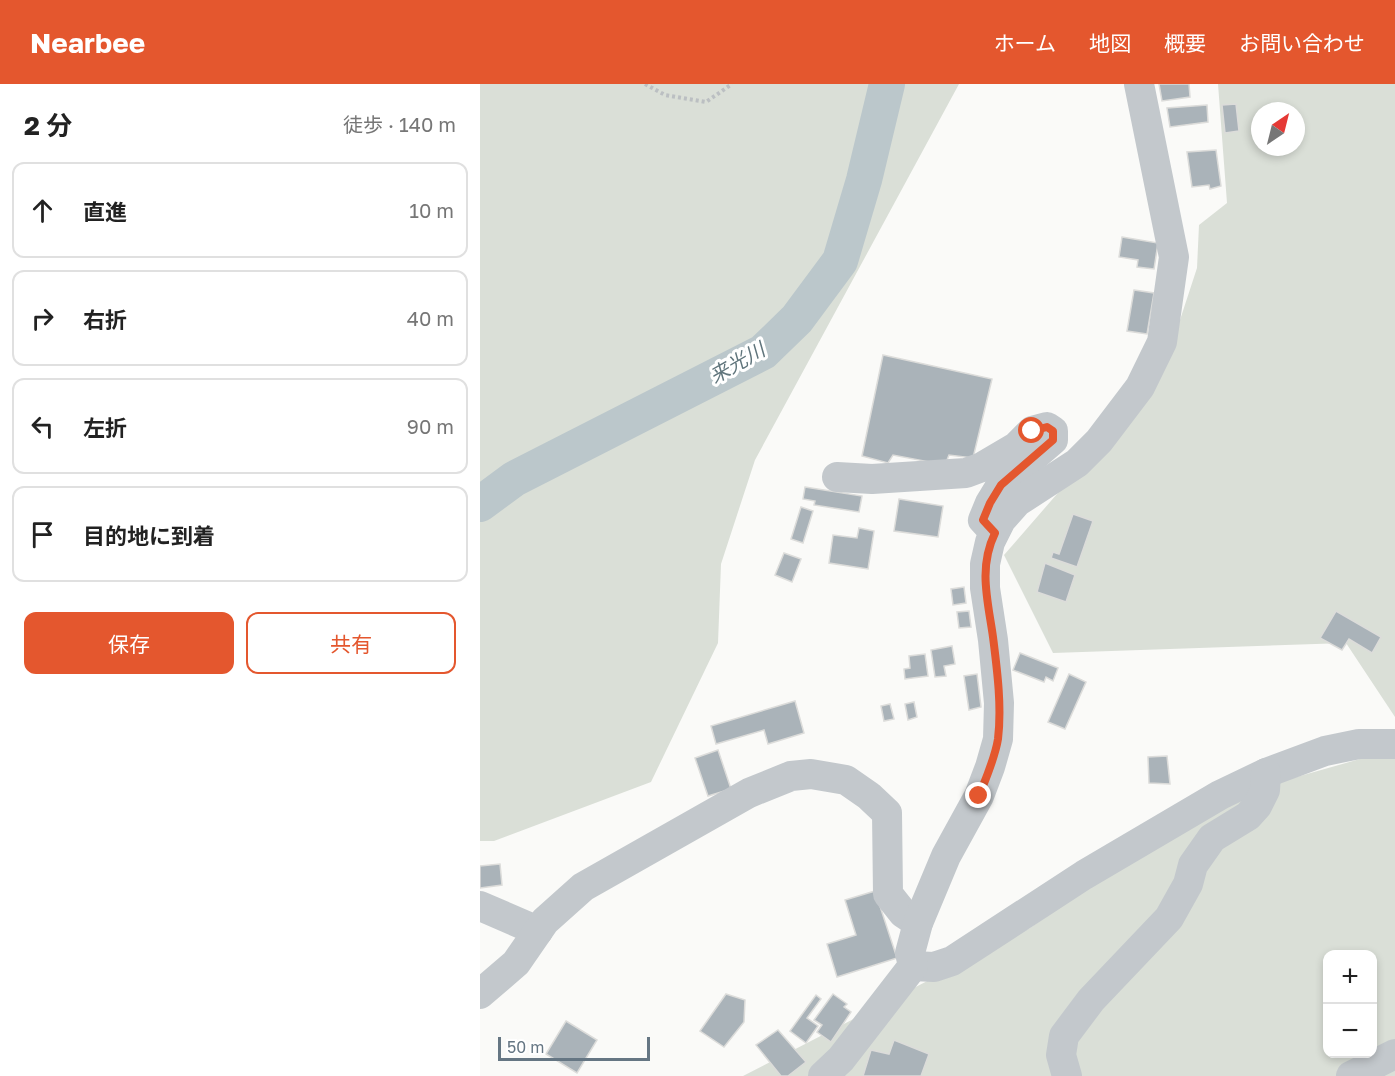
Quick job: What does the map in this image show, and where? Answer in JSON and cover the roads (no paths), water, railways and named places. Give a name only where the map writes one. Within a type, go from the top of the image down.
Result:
[{"type":"street","points":[[913,966],[910,953],[918,923],[946,856],[979,796],[998,739],[999,703],[985,588],[985,564],[995,533],[1001,520],[1017,502],[1077,464],[1099,441],[1140,387],[1162,342],[1174,257],[1139,84]]},
{"type":"street","points":[[837,477],[872,479],[966,473],[982,467],[1016,447],[1032,431],[1047,427],[1053,431],[1053,440],[1001,485],[990,503],[983,520],[995,533]]},
{"type":"street","points":[[913,966],[934,967],[952,961],[1084,875],[1221,795],[1266,773],[1325,751],[1359,744],[1395,744]]},
{"type":"street","points":[[1067,1076],[1061,1055],[1064,1036],[1091,1000],[1169,918],[1188,884],[1194,865],[1212,838],[1243,819],[1257,807],[1265,790],[1266,773]]},
{"type":"street","points":[[480,994],[516,963],[545,921],[583,887],[749,793],[791,776],[811,774],[846,780],[869,796],[887,813],[888,894],[903,913],[918,923]]},
{"type":"street","points":[[480,906],[538,931]]},
{"type":"street","points":[[823,1076],[841,1059],[913,966]]},
{"type":"street","points":[[1351,1076],[1395,1054]]},
{"type":"waterway","name":"来光川","points":[[480,504],[514,479],[763,352],[797,319],[840,261],[864,180],[887,84]]}]
